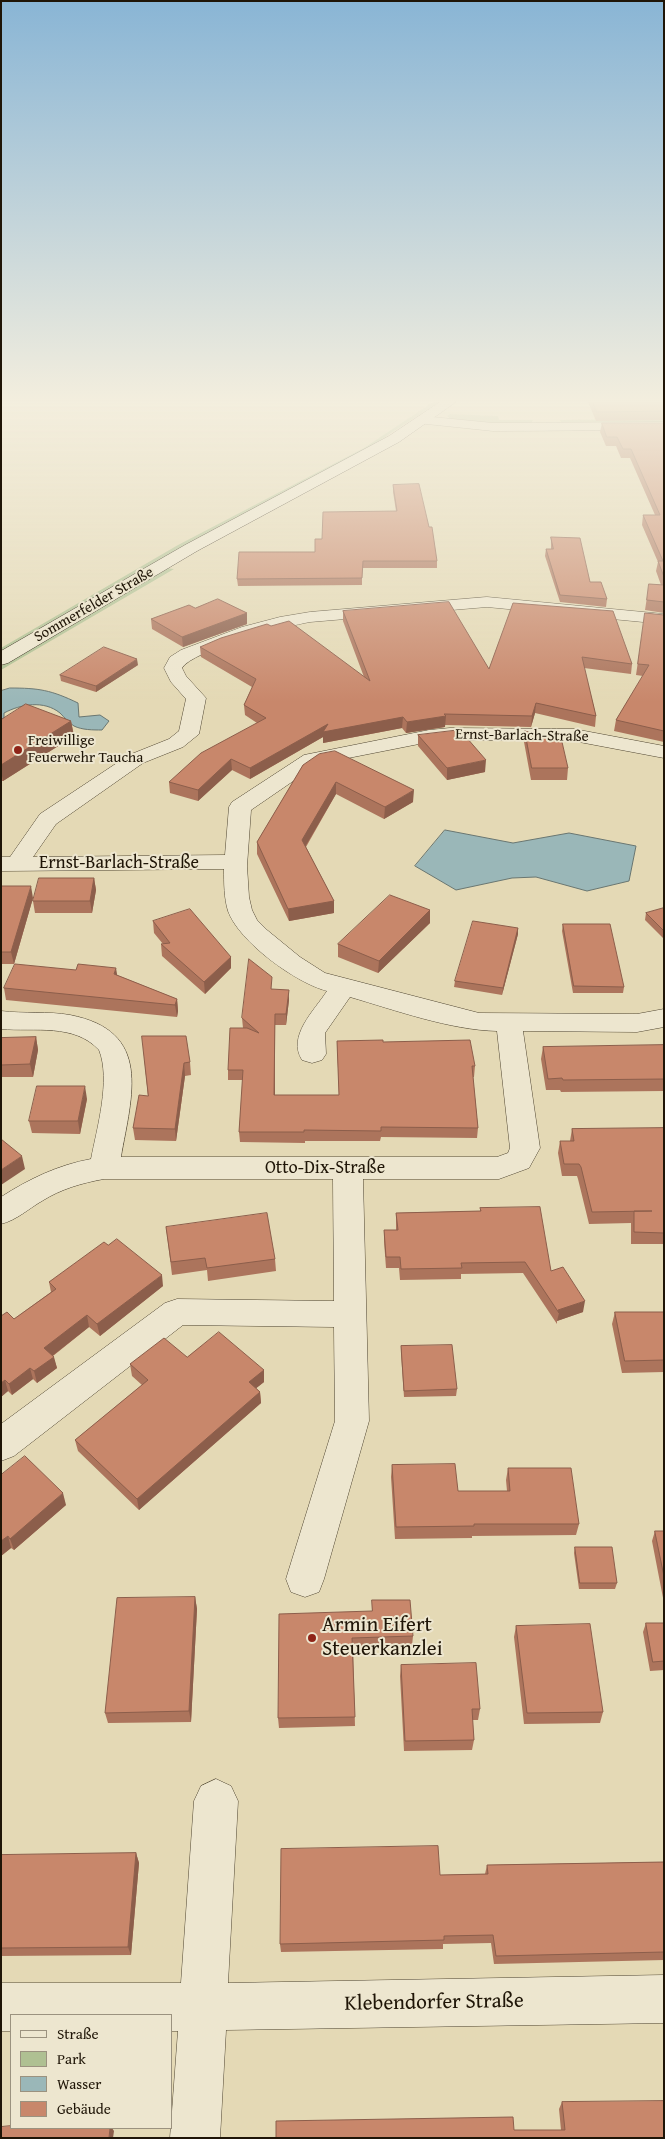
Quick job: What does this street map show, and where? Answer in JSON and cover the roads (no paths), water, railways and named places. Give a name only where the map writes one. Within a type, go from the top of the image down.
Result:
[{"type":"street","name":"Sommerfelder Straße","points":[[1,659],[192,548],[278,502]]},
{"type":"street","points":[[9,864],[48,819],[136,759],[176,743],[189,734],[196,698],[178,678],[173,668],[177,661],[188,654],[248,631],[280,622],[310,617],[487,602],[664,619]]},
{"type":"street","name":"Ernst-Barlach-Straße","points":[[664,752],[574,735],[450,734],[311,759],[240,807],[236,862],[237,898],[239,910],[246,923],[292,965],[306,975],[343,988],[458,1018],[509,1023],[621,1023],[664,1018]]},
{"type":"street","name":"Ernst-Barlach-Straße","points":[[9,864],[236,862]]},
{"type":"street","points":[[312,1054],[312,1033],[343,988]]},
{"type":"street","points":[[1,1020],[70,1024],[87,1028],[102,1037],[113,1048],[118,1065],[117,1082],[104,1168]]},
{"type":"street","name":"Otto-Dix-Straße","points":[[1,1213],[32,1192],[70,1174],[104,1168],[499,1168],[519,1160],[525,1148],[509,1023]]},
{"type":"street","points":[[305,1579],[352,1421],[348,1168]]},
{"type":"street","points":[[1,1445],[177,1312],[350,1314]]},
{"type":"street","points":[[196,2138],[216,1801]]},
{"type":"street","name":"Klebendorfer Straße","points":[[1,2007],[204,2007],[664,1998]]},
{"type":"water","points":[[10,688],[37,689],[60,695],[78,703],[79,717],[100,715],[109,721],[102,730],[80,728],[72,725],[54,709],[47,706],[32,705],[18,707],[4,713],[4,722],[1,724],[1,691]]},
{"type":"water","points":[[445,830],[513,843],[569,833],[636,846],[629,881],[587,891],[536,877],[512,878],[456,890],[415,866]]},
{"type":"place","name":"Freiwillige Feuerwehr Taucha","points":[[18,750]]},
{"type":"place","name":"Armin Eifert Steuerkanzlei","points":[[312,1638]]}]
